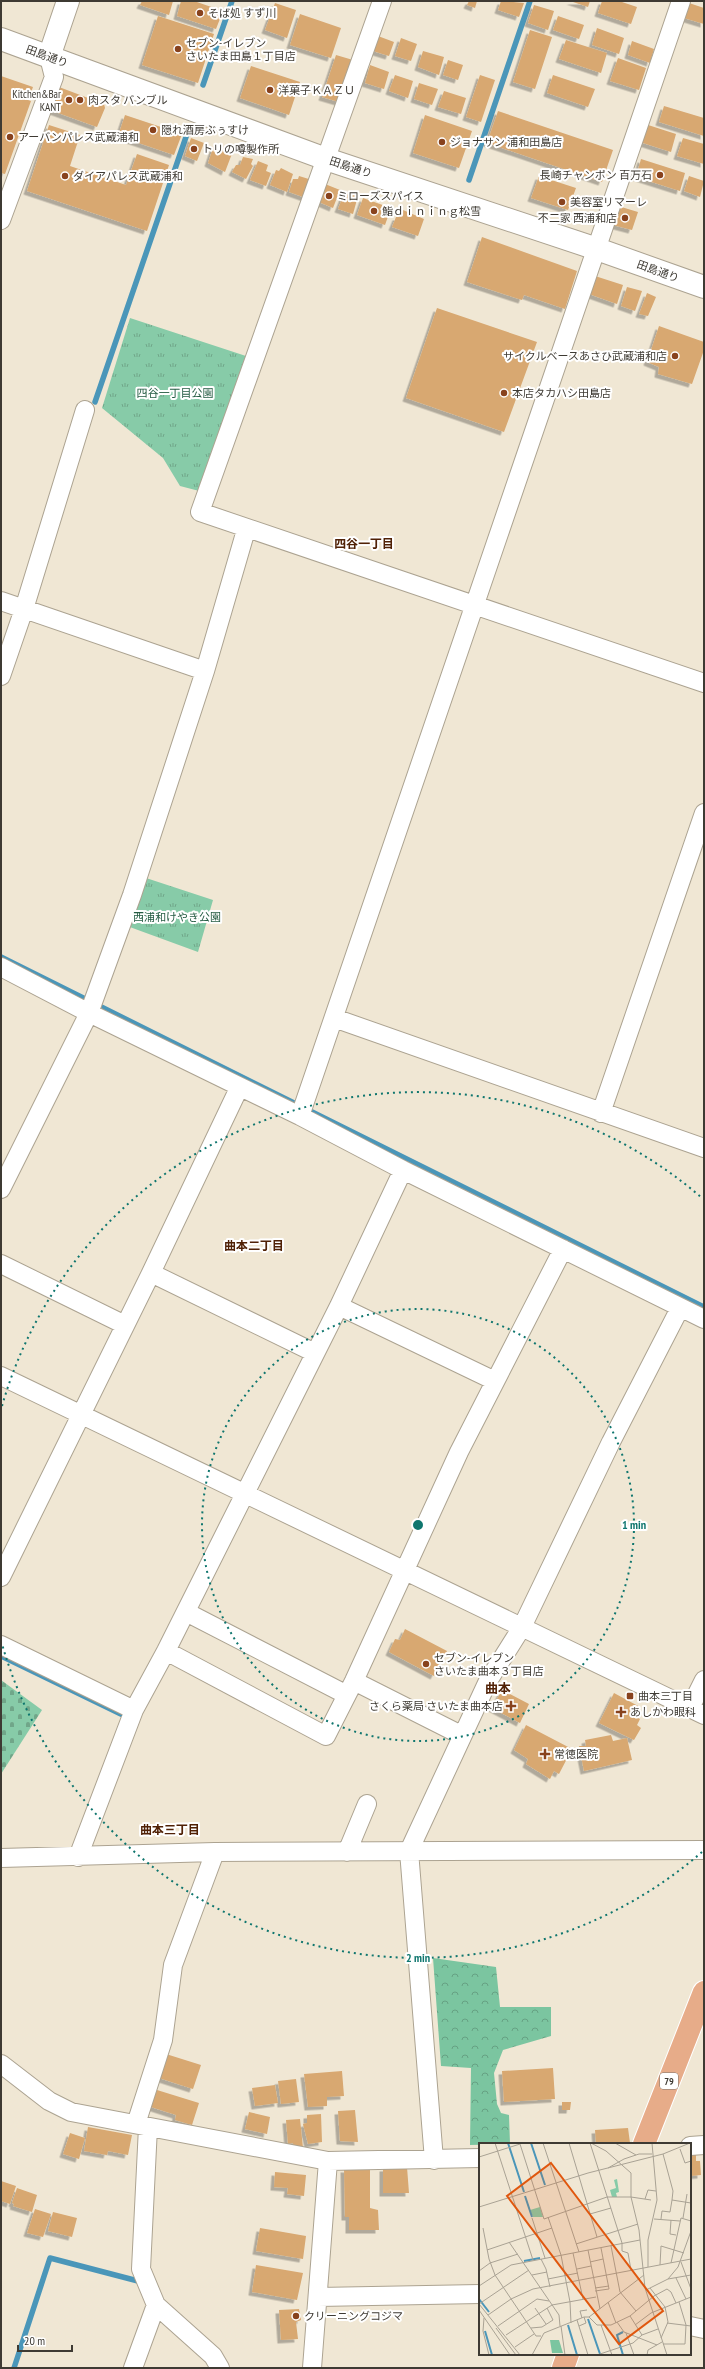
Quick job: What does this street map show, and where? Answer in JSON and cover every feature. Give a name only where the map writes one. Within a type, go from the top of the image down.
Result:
[{"type":"main road","name":"79","points":[[644,2143],[704,1992]]},
{"type":"main road","points":[[563,2368],[568,2355]]},
{"type":"street","points":[[1,220],[54,77],[49,57],[68,1]]},
{"type":"street","points":[[382,1],[200,512],[246,530],[704,683]]},
{"type":"street","points":[[300,1116],[681,1]]},
{"type":"street","name":"田島通り","points":[[1,39],[326,158],[704,287]]},
{"type":"street","points":[[1,676],[24,609],[85,410]]},
{"type":"street","points":[[1,1189],[89,1014],[132,895],[205,671],[246,530]]},
{"type":"street","points":[[1,601],[205,671]]},
{"type":"street","points":[[601,1113],[703,819]]},
{"type":"street","points":[[1,967],[89,1014],[239,1088],[300,1116],[403,1170],[704,1319]]},
{"type":"street","points":[[334,1018],[704,1148]]},
{"type":"street","points":[[1,1576],[151,1273],[239,1088]]},
{"type":"street","points":[[78,1857],[134,1710],[186,1612],[243,1493],[338,1306],[403,1170]]},
{"type":"street","points":[[166,1651],[326,1736],[350,1688],[459,1452],[563,1249]]},
{"type":"street","points":[[1,1264],[125,1325]]},
{"type":"street","points":[[151,1273],[315,1352]]},
{"type":"street","points":[[338,1306],[495,1381]]},
{"type":"street","points":[[434,2160],[409,1851],[461,1735],[488,1681],[522,1627],[611,1442],[680,1308]]},
{"type":"street","points":[[1,1376],[697,1711],[704,1680]]},
{"type":"street","points":[[186,1612],[350,1688],[461,1735]]},
{"type":"street","points":[[1,1645],[134,1710]]},
{"type":"street","points":[[347,1852],[367,1804]]},
{"type":"street","points":[[1,1858],[215,1852],[704,1850]]},
{"type":"street","points":[[215,1852],[173,1965],[163,2040],[142,2125],[141,2269],[156,2305],[213,2356],[220,2368]]},
{"type":"street","points":[[1,2064],[49,2101],[70,2112],[328,2161],[479,2158]]},
{"type":"street","points":[[691,2146],[704,2145]]},
{"type":"street","points":[[312,2368],[328,2161]]},
{"type":"street","points":[[318,2297],[479,2294]]},
{"type":"street","points":[[133,2368],[156,2305]]},
{"type":"street","points":[[691,2326],[704,2330]]},
{"type":"green space","name":"四谷一丁目公園","points":[[130,318],[249,357],[203,492],[180,486],[163,458],[102,408]]},
{"type":"green space","name":"西浦和けやき公園","points":[[143,877],[213,900],[198,952],[127,926]]},
{"type":"green space","points":[[1,1680],[42,1710],[1,1774]]},
{"type":"green space","points":[[433,1958],[496,1967],[500,2007],[551,2007],[551,2036],[503,2050],[494,2073],[497,2104],[501,2113],[509,2115],[510,2143],[479,2143],[479,2145],[470,2145],[471,2068],[441,2066]]},
{"type":"building","points":[[142,1],[173,1],[169,15],[140,5]]},
{"type":"building","name":"そば処 すず川","points":[[181,1],[194,1],[223,11],[216,29],[177,16]]},
{"type":"building","points":[[469,1],[477,1],[475,8],[467,5]]},
{"type":"building","points":[[501,1],[524,3],[519,17],[498,10]]},
{"type":"building","points":[[570,1],[590,1],[588,7]]},
{"type":"building","points":[[602,1],[619,1],[637,7],[631,24],[598,13]]},
{"type":"building","points":[[275,3],[296,10],[287,38],[265,30]]},
{"type":"building","points":[[689,3],[704,8],[704,24],[684,18]]},
{"type":"building","points":[[534,5],[554,11],[548,30],[528,23]]},
{"type":"building","points":[[300,14],[341,28],[331,58],[290,45]]},
{"type":"building","name":"セブン-イレブン さいたま田島１丁目店","points":[[158,16],[214,34],[198,83],[142,65]]},
{"type":"building","points":[[558,16],[584,25],[579,39],[553,30]]},
{"type":"building","points":[[597,28],[624,38],[619,54],[592,45]]},
{"type":"building","points":[[530,30],[552,37],[535,89],[513,82]]},
{"type":"building","points":[[378,36],[394,42],[389,56],[373,51]]},
{"type":"building","points":[[401,38],[417,44],[411,61],[395,56]]},
{"type":"building","points":[[566,40],[607,53],[601,73],[559,59]]},
{"type":"building","points":[[632,41],[654,49],[650,63],[628,55]]},
{"type":"building","points":[[423,51],[444,57],[439,75],[418,67]]},
{"type":"building","points":[[336,55],[353,60],[339,102],[322,97]]},
{"type":"building","points":[[618,58],[646,68],[639,90],[610,81]]},
{"type":"building","points":[[448,60],[463,65],[458,80],[443,75]]},
{"type":"building","points":[[370,65],[389,72],[384,89],[365,83]]},
{"type":"building","name":"洋菓子ＫＡＺＵ","points":[[251,66],[300,82],[289,115],[240,98]]},
{"type":"building","points":[[395,75],[413,81],[408,98],[389,91]]},
{"type":"building","points":[[480,75],[495,80],[481,122],[466,117]]},
{"type":"building","points":[[553,75],[595,89],[588,107],[547,93]]},
{"type":"building","name":"アーバンパレス武蔵浦和","points":[[1,76],[33,87],[28,100],[31,101],[5,174],[1,173]]},
{"type":"building","points":[[419,83],[438,89],[432,105],[414,99]]},
{"type":"building","points":[[59,87],[104,104],[105,108],[97,127],[50,110]]},
{"type":"building","points":[[444,91],[466,98],[461,114],[438,107]]},
{"type":"building","points":[[664,106],[704,118],[704,136],[659,122]]},
{"type":"building","points":[[498,111],[613,150],[602,182],[487,143]]},
{"type":"building","points":[[125,115],[182,134],[174,155],[118,136]]},
{"type":"building","name":"ジョナサン 浦和田島店","points":[[425,115],[472,131],[459,168],[413,153]]},
{"type":"building","points":[[645,124],[676,134],[671,152],[640,142]]},
{"type":"building","name":"ダイアパレス武蔵浦和","points":[[49,125],[80,135],[70,166],[126,185],[137,154],[169,165],[147,231],[27,191]]},
{"type":"building","name":"トリの噂製作所","points":[[191,138],[204,143],[197,161],[185,156]]},
{"type":"building","points":[[683,138],[704,144],[704,164],[677,156]]},
{"type":"building","points":[[214,145],[233,151],[225,172],[208,163]]},
{"type":"building","points":[[243,157],[253,159],[251,164],[253,166],[246,179],[232,172],[236,165],[240,165]]},
{"type":"building","name":"長崎チャンポン 百万石","points":[[641,159],[685,173],[680,191],[636,177]]},
{"type":"building","points":[[258,161],[268,165],[266,171],[271,173],[266,186],[250,180]]},
{"type":"building","points":[[281,168],[293,174],[287,192],[270,185],[276,170],[279,171]]},
{"type":"building","points":[[299,176],[312,180],[306,198],[289,192],[293,179],[298,179]]},
{"type":"building","points":[[539,176],[576,188],[568,210],[531,198]]},
{"type":"building","points":[[689,176],[704,181],[700,197],[684,191]]},
{"type":"building","name":"ミローズスパイス","points":[[325,184],[340,190],[333,208],[319,202]]},
{"type":"building","points":[[345,191],[358,196],[353,214],[338,209]]},
{"type":"building","name":"鮨ｄｉｎｉｎｇ松雪","points":[[363,198],[391,208],[385,225],[357,215]]},
{"type":"building","name":"不二家 西浦和店","points":[[618,206],[638,212],[632,230],[613,225]]},
{"type":"building","points":[[403,210],[424,219],[418,236],[392,227],[396,217],[400,217]]},
{"type":"building","points":[[482,237],[577,271],[565,309],[524,295],[522,300],[467,282]]},
{"type":"building","points":[[595,276],[623,285],[617,304],[589,294]]},
{"type":"building","points":[[627,287],[642,291],[635,311],[621,306]]},
{"type":"building","points":[[647,293],[656,297],[648,316],[639,314]]},
{"type":"building","points":[[437,308],[537,342],[504,432],[406,398]]},
{"type":"building","name":"サイクルベースあさひ武蔵浦和店","points":[[659,326],[704,342],[704,350],[692,384],[658,374],[659,367],[647,362]]},
{"type":"building","name":"セブン-イレブン さいたま曲本３丁目店","points":[[405,1629],[447,1651],[434,1676],[389,1652],[395,1639],[400,1640]]},
{"type":"building","name":"さくら薬局 さいたま曲本店","points":[[502,1690],[529,1704],[520,1723],[492,1708]]},
{"type":"building","name":"あしかわ眼科","points":[[614,1693],[640,1707],[636,1717],[640,1719],[637,1725],[641,1728],[634,1740],[599,1723]]},
{"type":"building","name":"常徳医院","points":[[526,1725],[572,1749],[559,1774],[554,1771],[550,1779],[526,1764],[528,1759],[514,1750]]},
{"type":"building","points":[[611,1735],[613,1741],[627,1738],[632,1760],[584,1771],[579,1746],[586,1746],[585,1740]]},
{"type":"building","points":[[166,2054],[201,2065],[193,2089],[159,2078]]},
{"type":"building","points":[[553,2068],[555,2099],[504,2102],[502,2071]]},
{"type":"building","points":[[342,2071],[344,2096],[327,2097],[327,2106],[308,2107],[304,2074]]},
{"type":"building","points":[[296,2079],[299,2102],[281,2104],[278,2081]]},
{"type":"building","points":[[275,2085],[278,2103],[255,2106],[252,2088]]},
{"type":"building","points":[[157,2090],[199,2103],[192,2125],[175,2120],[176,2115],[151,2107]]},
{"type":"building","points":[[562,2102],[571,2102],[570,2110],[562,2110]]},
{"type":"building","points":[[355,2110],[358,2142],[340,2141],[338,2111]]},
{"type":"building","points":[[249,2112],[270,2117],[267,2134],[245,2129]]},
{"type":"building","points":[[321,2114],[322,2142],[308,2144],[303,2124],[307,2123],[307,2115]]},
{"type":"building","points":[[300,2119],[303,2148],[294,2150],[293,2143],[288,2144],[286,2120]]},
{"type":"building","points":[[88,2127],[132,2135],[128,2155],[108,2151],[107,2155],[84,2151]]},
{"type":"building","points":[[628,2128],[630,2143],[596,2143],[595,2130]]},
{"type":"building","points":[[70,2133],[85,2138],[79,2159],[63,2154]]},
{"type":"building","points":[[696,2152],[696,2161],[700,2161],[701,2175],[691,2176],[691,2153]]},
{"type":"building","points":[[407,2167],[409,2193],[383,2193],[383,2168]]},
{"type":"building","points":[[344,2169],[370,2170],[370,2208],[378,2210],[379,2230],[349,2230],[349,2217],[345,2217]]},
{"type":"building","points":[[275,2172],[306,2175],[304,2196],[287,2194],[288,2188],[274,2187]]},
{"type":"building","points":[[1,2181],[16,2186],[10,2204],[1,2201]]},
{"type":"building","points":[[17,2188],[37,2195],[32,2212],[13,2206],[14,2204],[12,2203]]},
{"type":"building","points":[[35,2209],[51,2214],[43,2237],[27,2233]]},
{"type":"building","points":[[53,2212],[77,2218],[72,2237],[48,2231]]},
{"type":"building","points":[[260,2228],[306,2236],[303,2259],[256,2251]]},
{"type":"building","points":[[256,2265],[303,2273],[297,2300],[252,2292]]},
{"type":"building","points":[[299,2309],[301,2320],[296,2322],[298,2339],[281,2340],[279,2310]]},
{"type":"waterway","points":[[203,85],[232,1]]},
{"type":"waterway","points":[[469,180],[530,1]]},
{"type":"waterway","points":[[95,402],[187,134]]},
{"type":"waterway","points":[[1,957],[704,1307]]},
{"type":"waterway","points":[[1,1656],[127,1717]]},
{"type":"waterway","points":[[14,2368],[50,2258],[138,2281]]},
{"type":"place","name":"そば処 すず川","points":[[200,13]]},
{"type":"place","name":"セブン-イレブン さいたま田島１丁目店","points":[[178,49]]},
{"type":"place","name":"洋菓子ＫＡＺＵ","points":[[270,90]]},
{"type":"place","name":"Kitchen&Bar KANT","points":[[69,100]]},
{"type":"place","name":"肉スタ バンブル","points":[[80,100]]},
{"type":"place","name":"隠れ酒房ぶぅすけ","points":[[153,130]]},
{"type":"place","name":"アーバンパレス武蔵浦和","points":[[10,137]]},
{"type":"place","name":"ジョナサン 浦和田島店","points":[[442,142]]},
{"type":"place","name":"トリの噂製作所","points":[[194,149]]},
{"type":"place","name":"長崎チャンポン 百万石","points":[[660,175]]},
{"type":"place","name":"ダイアパレス武蔵浦和","points":[[65,176]]},
{"type":"place","name":"ミローズスパイス","points":[[329,196]]},
{"type":"place","name":"美容室リマーレ","points":[[562,202]]},
{"type":"place","name":"鮨ｄｉｎｉｎｇ松雪","points":[[374,211]]},
{"type":"place","name":"不二家 西浦和店","points":[[625,218]]},
{"type":"place","name":"サイクルベースあさひ武蔵浦和店","points":[[675,356]]},
{"type":"place","name":"本店タカハシ田島店","points":[[504,393]]},
{"type":"place","name":"セブン-イレブン さいたま曲本３丁目店","points":[[426,1664]]},
{"type":"place","name":"曲本三丁目","points":[[630,1696]]},
{"type":"place","name":"さくら薬局 さいたま曲本店","points":[[511,1706]]},
{"type":"place","name":"あしかわ眼科","points":[[621,1712]]},
{"type":"place","name":"常徳医院","points":[[545,1754]]},
{"type":"place","name":"クリーニングコジマ","points":[[296,2316]]},
{"type":"district","name":"四谷一丁目","points":[[364,543]]},
{"type":"district","name":"曲本二丁目","points":[[254,1245]]},
{"type":"district","name":"曲本","points":[[498,1688]]},
{"type":"district","name":"曲本三丁目","points":[[170,1829]]}]
